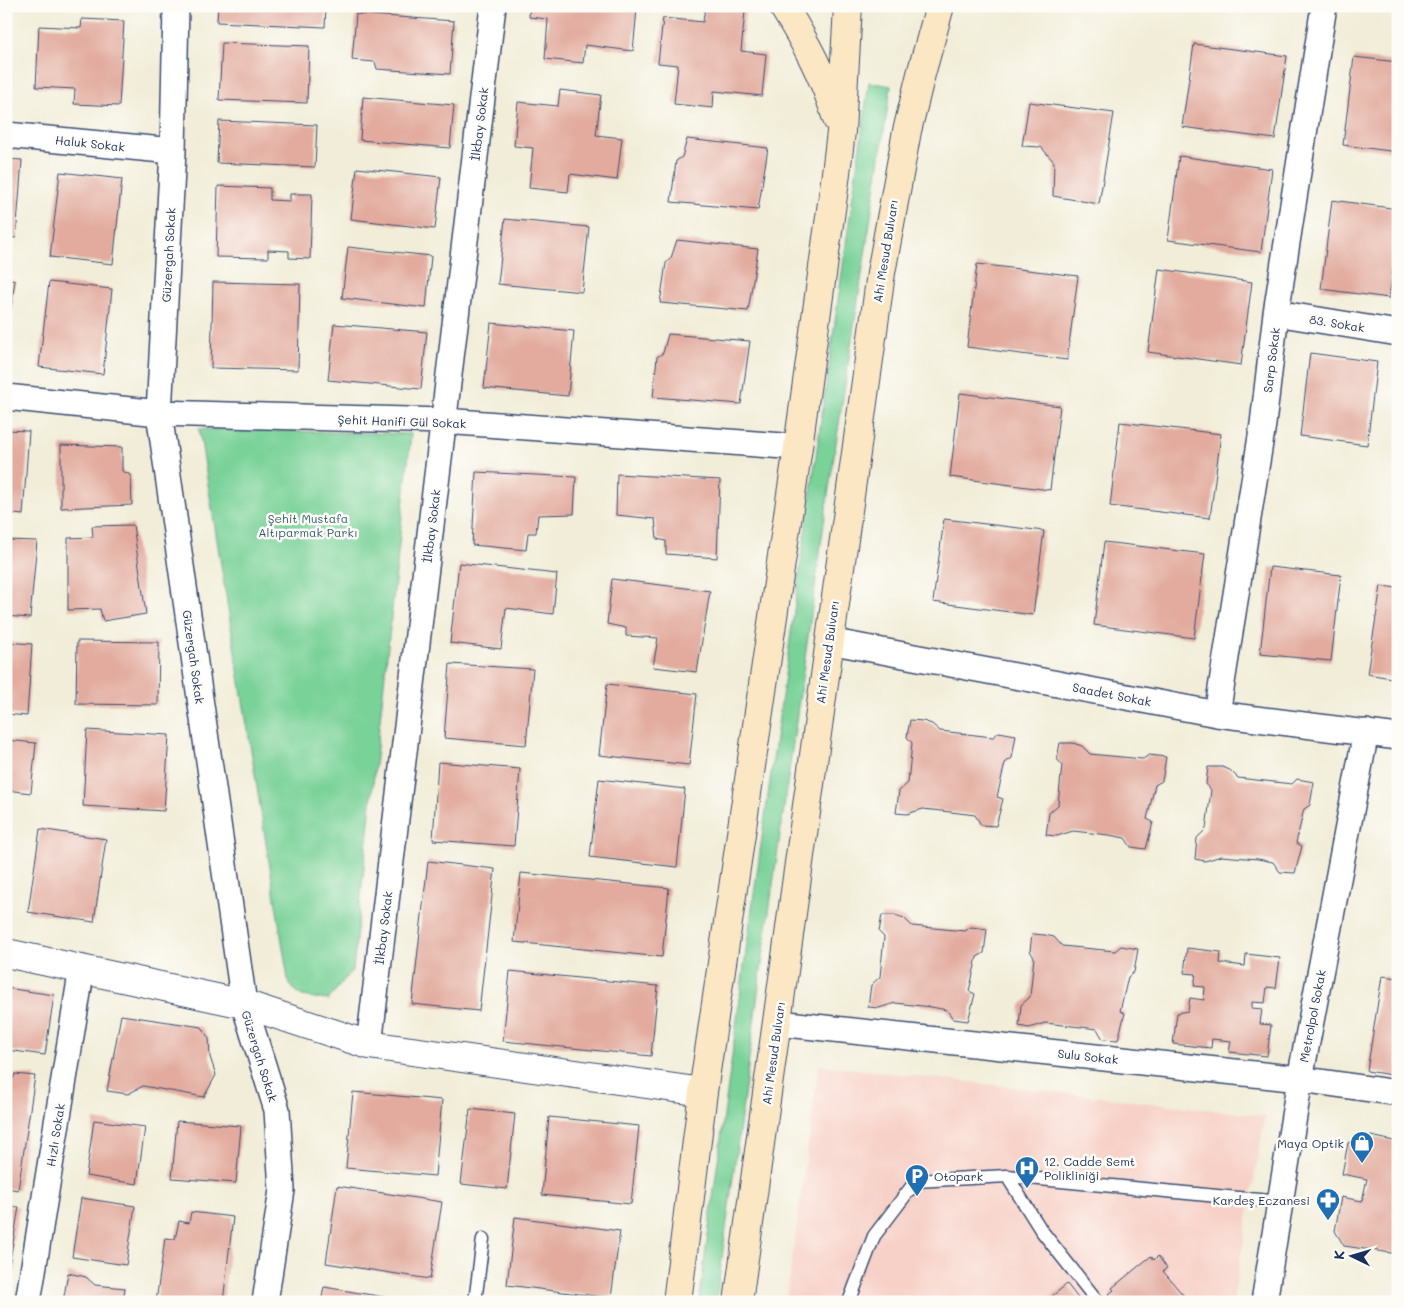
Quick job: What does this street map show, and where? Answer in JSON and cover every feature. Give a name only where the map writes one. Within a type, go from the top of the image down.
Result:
[{"type":"main road","points":[[783,6],[800,32],[820,70],[841,132]]},
{"type":"main road","points":[[677,1302],[703,1092],[798,447],[841,132],[848,6]]},
{"type":"main road","name":"Ahi Mesud Bulvarı","points":[[738,1302],[778,1023],[829,640],[890,217],[909,122],[940,6]]},
{"type":"street","name":"Güzergah Sokak","points":[[176,6],[173,152],[159,413],[244,1004],[276,1110],[282,1190],[265,1302]]},
{"type":"street","name":"İlkbay Sokak","points":[[369,1045],[493,6]]},
{"type":"street","name":"Sarp Sokak","points":[[1217,714],[1263,424],[1276,313],[1324,6]]},
{"type":"street","name":"Haluk Sokak","points":[[6,134],[173,152]]},
{"type":"street","name":"83. Sokak","points":[[1276,313],[1398,333]]},
{"type":"street","name":"Şehit Hanifi Gül Sokak","points":[[6,397],[159,413],[444,421],[798,447]]},
{"type":"street","name":"Saadet Sokak","points":[[829,640],[1217,714],[1398,737]]},
{"type":"street","name":"Metrolpol Sokak","points":[[1264,1302],[1300,1078],[1366,732]]},
{"type":"street","points":[[6,952],[244,1004],[369,1045],[703,1092]]},
{"type":"street","name":"Hızlı Sokak","points":[[28,1302],[82,968]]},
{"type":"street","name":"Sulu Sokak","points":[[778,1023],[1300,1078],[1398,1093]]},
{"type":"lane","points":[[849,1302],[874,1236],[916,1181],[1007,1176],[1280,1202]]},
{"type":"lane","points":[[1007,1176],[1041,1230],[1098,1302]]},
{"type":"lane","points":[[474,1302],[483,1239]]},
{"type":"shaded area","name":"12. Cadde Semt Polikliniği","points":[[819,1065],[1265,1116],[1233,1302],[786,1302]]},
{"type":"green space","points":[[869,82],[891,86],[828,495],[716,1302],[699,1302],[749,929]]},
{"type":"green space","name":"Şehit Mustafa Altıparmak Parkı","points":[[199,429],[411,434],[353,969],[328,1000],[302,996],[289,985]]},
{"type":"building","points":[[218,6],[326,6],[325,27],[217,22]]},
{"type":"building","points":[[530,6],[614,6],[637,9],[633,51],[585,45],[583,63],[545,59],[548,19],[529,17]]},
{"type":"building","points":[[705,7],[745,11],[741,51],[766,54],[762,96],[714,91],[713,108],[674,104],[678,65],[658,63],[663,18],[703,22]]},
{"type":"building","points":[[356,14],[454,21],[450,74],[377,69],[375,62],[352,60]]},
{"type":"building","points":[[82,19],[124,21],[119,106],[74,104],[75,89],[36,87],[39,26],[81,28]]},
{"type":"building","points":[[6,22],[10,22],[8,52],[6,52]]},
{"type":"building","points":[[222,43],[309,46],[307,103],[219,100]]},
{"type":"building","points":[[1194,44],[1287,56],[1275,139],[1182,127]]},
{"type":"building","points":[[1354,57],[1398,62],[1398,152],[1343,145]]},
{"type":"building","points":[[560,90],[601,95],[596,135],[622,138],[617,180],[570,174],[568,192],[529,188],[533,148],[514,146],[518,102],[558,106]]},
{"type":"building","points":[[363,97],[454,105],[450,148],[360,140]]},
{"type":"building","points":[[1029,102],[1114,113],[1099,204],[1053,196],[1054,162],[1041,147],[1022,146]]},
{"type":"building","points":[[219,121],[317,125],[315,167],[217,163]]},
{"type":"building","points":[[687,139],[768,148],[758,210],[671,202],[676,161],[682,157]]},
{"type":"building","points":[[1179,156],[1272,169],[1261,252],[1168,240]]},
{"type":"building","points":[[6,159],[22,160],[16,238],[6,237]]},
{"type":"building","points":[[357,168],[441,177],[435,229],[351,219]]},
{"type":"building","points":[[60,172],[122,179],[113,264],[50,257]]},
{"type":"building","points":[[218,186],[270,188],[270,200],[290,201],[290,194],[312,194],[310,259],[289,258],[289,251],[268,250],[268,258],[216,257]]},
{"type":"building","points":[[1332,200],[1398,209],[1398,232],[1389,298],[1321,289]]},
{"type":"building","points":[[505,219],[589,227],[582,292],[498,284]]},
{"type":"building","points":[[677,240],[758,249],[748,311],[660,303],[666,263],[671,258]]},
{"type":"building","points":[[348,247],[431,256],[426,308],[342,298]]},
{"type":"building","points":[[977,264],[1078,276],[1067,360],[967,347]]},
{"type":"building","points":[[1159,269],[1252,282],[1241,365],[1148,352]]},
{"type":"building","points":[[6,279],[15,281],[7,335],[6,335]]},
{"type":"building","points":[[49,282],[112,289],[103,374],[39,367]]},
{"type":"building","points":[[213,282],[300,284],[298,370],[211,368]]},
{"type":"building","points":[[491,323],[574,331],[568,396],[484,388]]},
{"type":"building","points":[[334,324],[427,332],[421,389],[328,380]]},
{"type":"building","points":[[668,334],[750,341],[741,404],[653,397],[657,357],[663,353]]},
{"type":"building","points":[[1310,353],[1377,362],[1367,445],[1300,436]]},
{"type":"building","points":[[960,393],[1060,406],[1050,490],[950,477]]},
{"type":"building","points":[[1120,422],[1221,434],[1210,518],[1110,506]]},
{"type":"building","points":[[6,430],[29,431],[23,515],[6,513]]},
{"type":"building","points":[[61,445],[122,447],[122,471],[131,475],[132,505],[61,508]]},
{"type":"building","points":[[476,472],[576,477],[574,514],[538,515],[536,533],[528,533],[526,550],[472,545]]},
{"type":"building","points":[[617,474],[720,480],[717,558],[666,554],[666,541],[657,539],[655,519],[616,515]]},
{"type":"building","points":[[944,519],[1044,531],[1033,615],[933,602]]},
{"type":"building","points":[[133,525],[146,614],[103,621],[100,609],[68,610],[68,538],[93,537],[92,526]]},
{"type":"building","points":[[6,540],[37,541],[30,618],[6,616]]},
{"type":"building","points":[[1104,542],[1205,554],[1194,638],[1094,625]]},
{"type":"building","points":[[459,563],[557,574],[553,614],[506,608],[501,649],[450,643]]},
{"type":"building","points":[[1270,567],[1341,575],[1331,661],[1260,654]]},
{"type":"building","points":[[612,579],[710,591],[697,672],[653,667],[658,638],[626,636],[626,628],[607,624]]},
{"type":"building","points":[[1381,586],[1398,588],[1398,679],[1367,674]]},
{"type":"building","points":[[77,641],[159,642],[158,705],[76,704]]},
{"type":"building","points":[[6,642],[32,644],[27,716],[6,714]]},
{"type":"building","points":[[450,664],[533,669],[526,745],[444,738]]},
{"type":"building","points":[[607,684],[697,694],[689,765],[599,755]]},
{"type":"building","points":[[910,720],[932,724],[940,731],[993,737],[999,732],[1016,735],[1012,758],[1005,763],[997,797],[1003,799],[996,826],[981,825],[975,815],[923,809],[907,814],[896,813],[899,791],[908,783],[912,743],[907,737]]},
{"type":"building","points":[[87,730],[169,735],[164,811],[83,806]]},
{"type":"building","points":[[6,740],[36,743],[31,793],[6,790]]},
{"type":"building","points":[[1060,743],[1073,743],[1082,746],[1090,754],[1143,759],[1149,755],[1166,757],[1162,781],[1155,785],[1147,819],[1153,822],[1146,849],[1131,847],[1125,838],[1109,835],[1073,831],[1057,836],[1046,835],[1049,813],[1058,805],[1062,765],[1057,759]]},
{"type":"building","points":[[438,762],[520,769],[514,846],[433,840]]},
{"type":"building","points":[[1208,767],[1222,767],[1230,770],[1238,778],[1292,784],[1297,779],[1314,782],[1310,805],[1304,809],[1296,843],[1302,846],[1295,873],[1280,872],[1273,862],[1258,859],[1221,856],[1205,861],[1195,859],[1197,838],[1206,829],[1211,790],[1206,784]]},
{"type":"building","points":[[599,779],[685,789],[677,867],[590,857]]},
{"type":"building","points":[[40,829],[106,839],[94,922],[28,912]]},
{"type":"building","points":[[428,861],[495,869],[479,1011],[412,1004]]},
{"type":"building","points":[[521,873],[669,888],[662,957],[514,942]]},
{"type":"building","points":[[882,915],[895,915],[904,918],[912,926],[965,931],[971,927],[987,929],[984,953],[977,957],[969,991],[975,994],[968,1021],[953,1019],[947,1010],[931,1007],[895,1003],[879,1008],[868,1007],[871,985],[880,977],[884,937],[879,932]]},
{"type":"building","points":[[1032,934],[1054,937],[1062,946],[1115,951],[1121,946],[1138,949],[1134,972],[1128,977],[1120,1011],[1125,1013],[1118,1040],[1103,1039],[1097,1029],[1045,1023],[1029,1028],[1019,1026],[1021,1005],[1030,997],[1034,957],[1030,951]]},
{"type":"building","points":[[1187,948],[1221,952],[1220,963],[1245,966],[1246,954],[1280,958],[1276,988],[1267,987],[1265,1003],[1252,1002],[1252,1008],[1262,1009],[1260,1024],[1271,1025],[1267,1056],[1229,1052],[1231,1041],[1212,1039],[1211,1048],[1173,1044],[1177,1013],[1188,1011],[1190,998],[1204,1000],[1205,987],[1194,986],[1196,974],[1184,973]]},
{"type":"building","points":[[510,971],[658,986],[651,1056],[503,1041]]},
{"type":"building","points":[[1382,976],[1398,978],[1398,1076],[1367,1071]]},
{"type":"building","points":[[6,988],[54,995],[45,1055],[6,1050]]},
{"type":"building","points":[[121,1015],[202,1027],[209,1039],[210,1057],[216,1075],[204,1097],[143,1086],[128,1094],[107,1091]]},
{"type":"building","points":[[15,1074],[35,1076],[18,1190],[6,1188],[6,1078],[13,1079]]},
{"type":"building","points":[[353,1092],[442,1100],[435,1176],[346,1168]]},
{"type":"building","points":[[470,1109],[515,1114],[507,1189],[461,1184]]},
{"type":"building","points":[[549,1117],[639,1126],[631,1204],[542,1195]]},
{"type":"building","points":[[94,1120],[145,1127],[137,1184],[86,1176]]},
{"type":"building","points":[[177,1121],[241,1126],[236,1183],[172,1178]]},
{"type":"building","points":[[1367,1135],[1398,1142],[1398,1254],[1344,1246],[1335,1231],[1341,1197],[1362,1201],[1367,1179],[1342,1174],[1348,1143]]},
{"type":"building","points":[[337,1186],[442,1202],[430,1279],[326,1263]]},
{"type":"building","points":[[81,1198],[135,1206],[126,1265],[72,1257]]},
{"type":"building","points":[[6,1206],[19,1207],[8,1272],[6,1272]]},
{"type":"building","points":[[191,1212],[233,1217],[223,1302],[156,1302],[165,1238],[175,1239],[179,1221],[189,1223]]},
{"type":"building","points":[[515,1217],[620,1231],[611,1298],[507,1285]]},
{"type":"building","points":[[1151,1256],[1154,1260],[1158,1256],[1167,1268],[1163,1271],[1189,1302],[1116,1302],[1109,1294],[1114,1290],[1112,1288]]},
{"type":"building","points":[[68,1273],[86,1277],[95,1285],[125,1288],[123,1302],[63,1302]]},
{"type":"building","points":[[1067,1284],[1081,1302],[1045,1302]]},
{"type":"building","points":[[324,1287],[408,1301],[408,1302],[321,1302]]},
{"type":"place","name":"Maya Optik","points":[[1362,1164]]},
{"type":"place","name":"12. Cadde Semt Polikliniği","points":[[1027,1189]]},
{"type":"place","name":"Otopark","points":[[917,1197]]},
{"type":"place","name":"Kardeş Eczanesi","points":[[1328,1221]]}]
